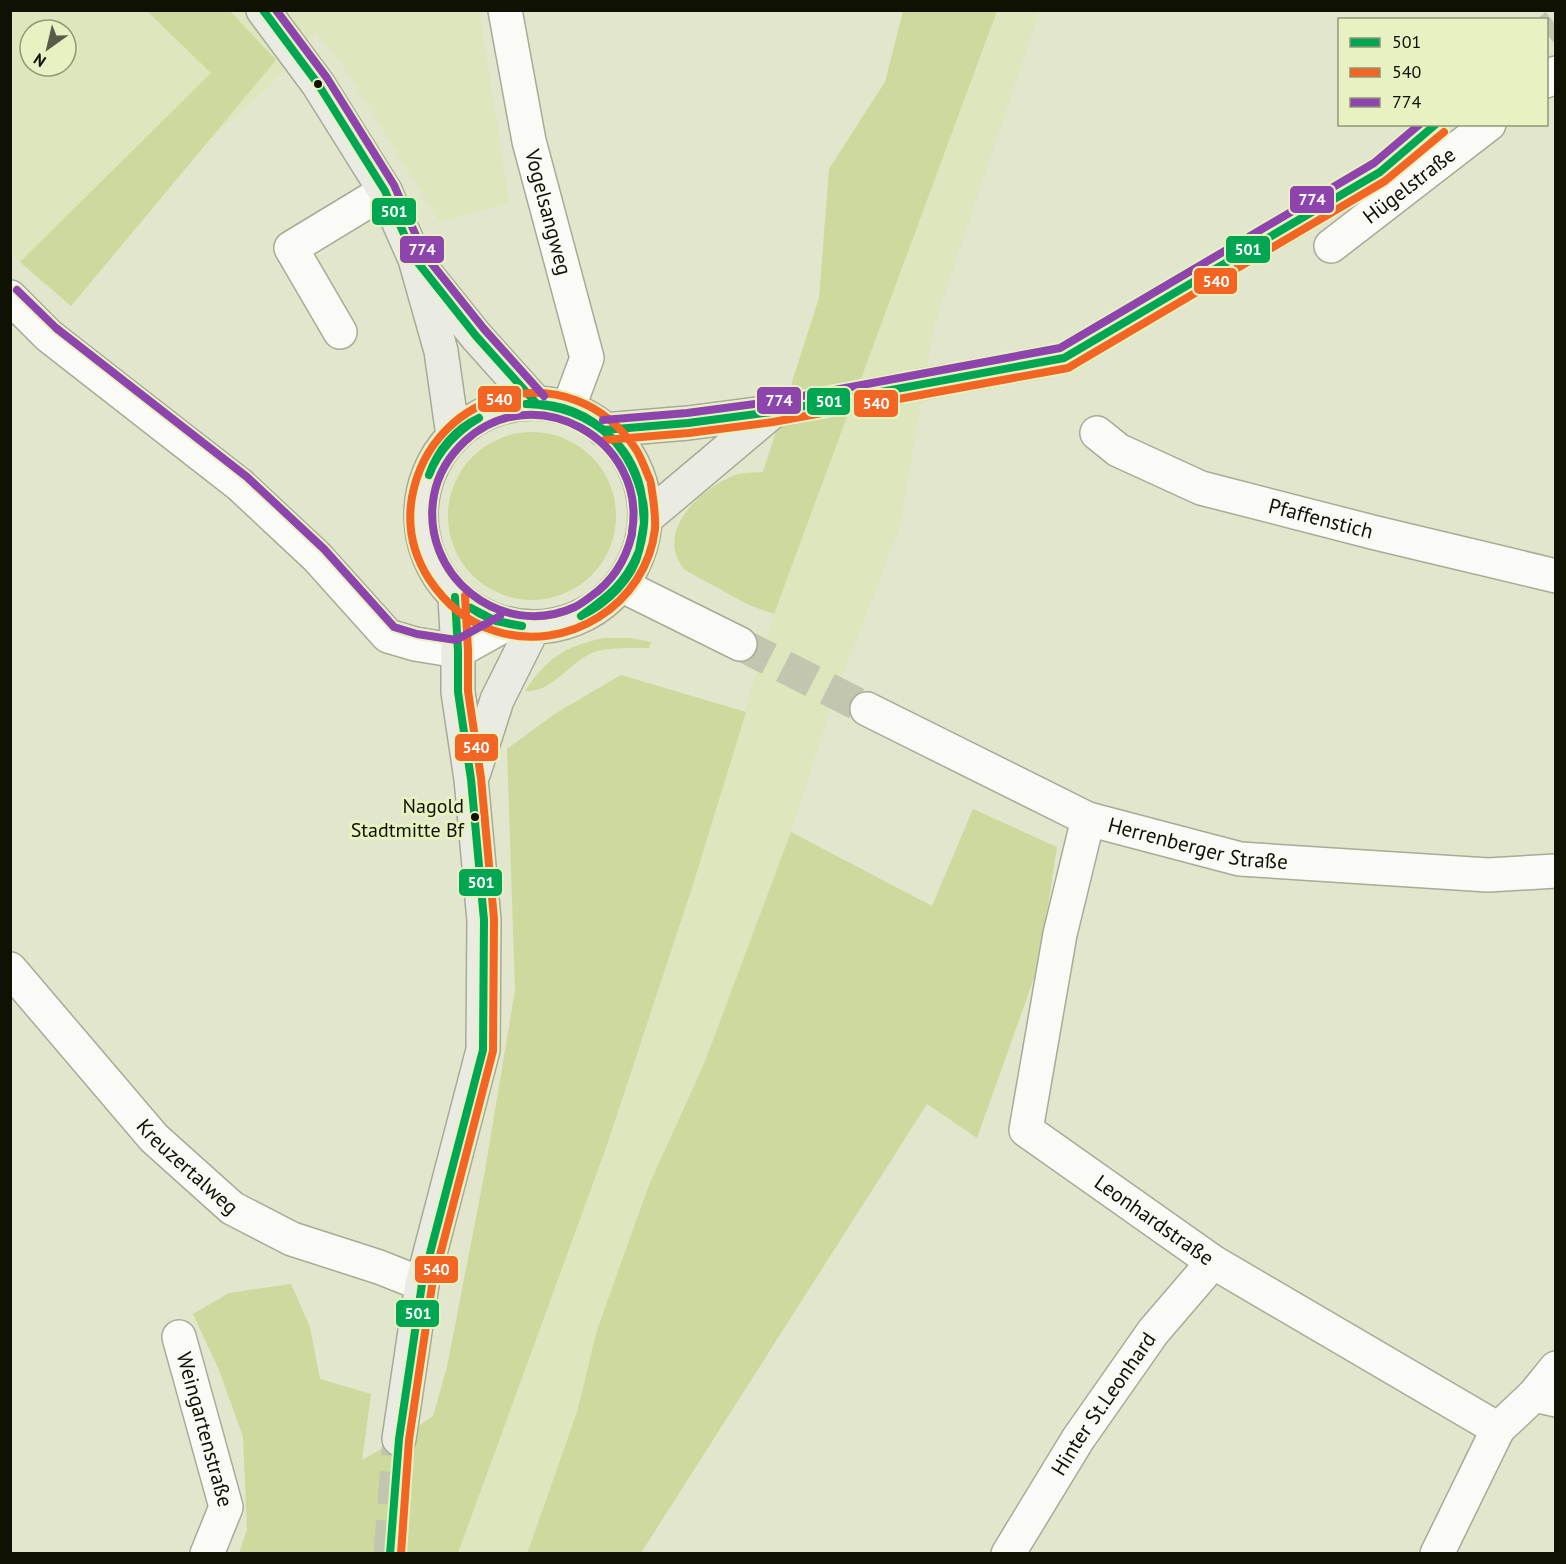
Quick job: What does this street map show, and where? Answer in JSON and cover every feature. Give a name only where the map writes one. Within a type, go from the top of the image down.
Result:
[{"type":"main road","points":[[263,10],[318,84],[385,192],[415,260],[441,351],[453,436]]},
{"type":"main road","points":[[415,260],[476,336],[536,403]]},
{"type":"main road","points":[[536,403],[568,409],[588,417],[604,430],[627,455],[641,485],[645,519],[638,555],[621,585],[596,608],[566,623],[519,626],[478,614],[455,597],[433,567],[422,532],[422,495],[434,460],[453,436],[477,418],[506,406],[536,403]]},
{"type":"main road","points":[[604,430],[688,423],[772,412],[645,519]]},
{"type":"main road","points":[[399,1439],[422,1284],[483,1050],[484,921],[471,779],[458,692],[455,597]]},
{"type":"main road","points":[[471,779],[519,626]]},
{"type":"street","name":"Vogelsangweg","points":[[505,10],[529,141],[587,358],[568,409]]},
{"type":"street","name":"Hügelstraße","points":[[1331,246],[1486,126]]},
{"type":"street","points":[[340,332],[291,248],[385,192]]},
{"type":"street","points":[[10,297],[49,336],[240,485],[317,557],[388,636],[415,644],[458,651],[519,626]]},
{"type":"street","name":"Pfaffenstich","points":[[1097,433],[1118,450],[1201,488],[1556,576]]},
{"type":"street","points":[[621,585],[741,644]]},
{"type":"street","name":"Herrenberger Straße","points":[[867,709],[1088,819],[1240,860],[1488,875],[1556,871]]},
{"type":"street","name":"Leonhardstraße","points":[[1088,819],[1060,934],[1026,1130],[1213,1262],[1498,1429]]},
{"type":"street","name":"Kreuzertalweg","points":[[10,969],[154,1138],[232,1208],[292,1239],[379,1267],[422,1284]]},
{"type":"street","name":"Hinter St.Leonhard","points":[[1008,1554],[1078,1439],[1153,1332],[1213,1262]]},
{"type":"street","name":"Weingartenstraße","points":[[179,1337],[226,1507],[207,1554]]},
{"type":"street","points":[[1437,1554],[1498,1429],[1545,1398],[1556,1368]]},
{"type":"shaded area","points":[[10,11],[479,11],[509,203],[440,222],[346,70],[315,31],[271,85],[46,286],[11,254]]},
{"type":"shaded area","points":[[147,11],[230,11],[276,60],[71,306],[20,262],[211,73]]},
{"type":"shaded area","points":[[903,11],[997,11],[774,614],[749,605],[685,570],[677,556],[674,541],[685,514],[708,490],[735,475],[763,472],[819,298],[829,169],[885,82]]},
{"type":"shaded area","points":[[997,11],[1039,11],[934,325],[900,526],[831,705],[791,832],[704,1064],[649,1185],[597,1330],[577,1412],[527,1553],[458,1554],[606,1148],[691,891],[774,614]]},
{"type":"shaded area","points":[[532,432],[548,433],[564,438],[592,456],[610,484],[615,500],[615,532],[610,548],[592,576],[564,594],[548,599],[532,600],[516,599],[500,594],[472,576],[454,548],[449,532],[448,516],[449,500],[454,484],[472,456],[500,438],[516,433]]},
{"type":"shaded area","points":[[604,638],[631,638],[651,642],[649,648],[616,648],[597,651],[579,661],[544,687],[525,691],[541,670],[558,655],[578,645]]},
{"type":"shaded area","points":[[621,675],[746,712],[691,891],[606,1148],[458,1553],[239,1553],[247,1530],[243,1437],[219,1370],[193,1314],[229,1293],[291,1284],[310,1327],[320,1379],[371,1394],[362,1460],[433,1416],[447,1367],[484,1176],[515,990],[507,749],[556,713]]},
{"type":"shaded area","points":[[973,809],[1057,847],[1039,964],[977,1138],[927,1104],[641,1553],[527,1554],[577,1412],[597,1330],[649,1185],[704,1064],[791,832],[932,906]]},
{"type":"tunnel","points":[[1548,31],[1556,25]]},
{"type":"tunnel","points":[[772,412],[1064,358],[1380,172],[1435,126]]},
{"type":"tunnel","points":[[740,644],[867,709]]},
{"type":"tunnel","points":[[390,1554],[399,1439]]},
{"type":"transit line","name":"501","points":[[263,10],[318,84],[385,191],[415,259],[476,336],[536,403]]},
{"type":"transit line","name":"774","points":[[276,10],[327,78],[394,185],[424,254],[484,329],[544,396]]},
{"type":"transit line","name":"774","points":[[603,420],[687,413],[770,402],[1060,348],[1374,163],[1418,126]]},
{"type":"transit line","name":"501","points":[[604,430],[688,423],[772,412],[1064,358],[1380,172],[1434,126]]},
{"type":"transit line","name":"540","points":[[605,440],[689,433],[773,422],[1068,368],[1385,181],[1444,132]]},
{"type":"transit line","name":"774","points":[[17,290],[56,328],[247,477],[324,549],[394,627],[417,634],[456,640],[500,616]]},
{"type":"transit line","name":"540","points":[[650,480],[635,448],[608,419],[576,401],[542,393],[507,396],[475,408],[446,430],[425,459],[412,497],[410,519],[415,550],[429,579],[449,604],[484,627],[522,636],[549,635],[575,629],[599,617],[619,601],[636,580],[648,556],[655,529],[651,484]]},
{"type":"transit line","name":"501","points":[[526,404],[550,406],[583,417],[612,438]]},
{"type":"transit line","name":"501","points":[[526,404],[550,405],[573,411],[594,422],[612,438]]},
{"type":"transit line","name":"774","points":[[632,532],[632,499],[622,470],[604,445],[580,428],[552,417],[522,415],[493,423],[465,441],[445,466],[434,495],[433,524],[439,551],[453,575],[471,594],[494,608],[520,615],[547,615],[575,607],[585,601],[598,591],[617,570],[632,534]]},
{"type":"transit line","name":"501","points":[[429,475],[432,466],[448,442],[462,428],[479,418]]},
{"type":"transit line","name":"501","points":[[429,475],[449,442],[479,418]]},
{"type":"transit line","name":"501","points":[[612,438],[632,465],[642,497]]},
{"type":"transit line","name":"501","points":[[612,438],[631,465],[642,497]]},
{"type":"transit line","name":"501","points":[[639,551],[644,523],[642,497]]},
{"type":"transit line","name":"501","points":[[639,551],[644,524],[642,497]]},
{"type":"transit line","name":"501","points":[[581,616],[622,581],[639,551]]},
{"type":"transit line","name":"501","points":[[581,616],[600,605],[617,590],[631,571],[639,551]]},
{"type":"transit line","name":"540","points":[[401,1554],[409,1440],[432,1286],[493,1051],[494,919],[481,778],[468,691],[465,596]]},
{"type":"transit line","name":"501","points":[[390,1554],[399,1439],[422,1284],[483,1050],[484,920],[471,779],[458,692],[455,597]]},
{"type":"transit line","name":"501","points":[[471,608],[496,621],[522,626]]},
{"type":"transit line","name":"501","points":[[471,608],[495,620],[522,626]]},
{"type":"place","name":"Nagold Stadtmitte Bf","points":[[475,817]]}]
